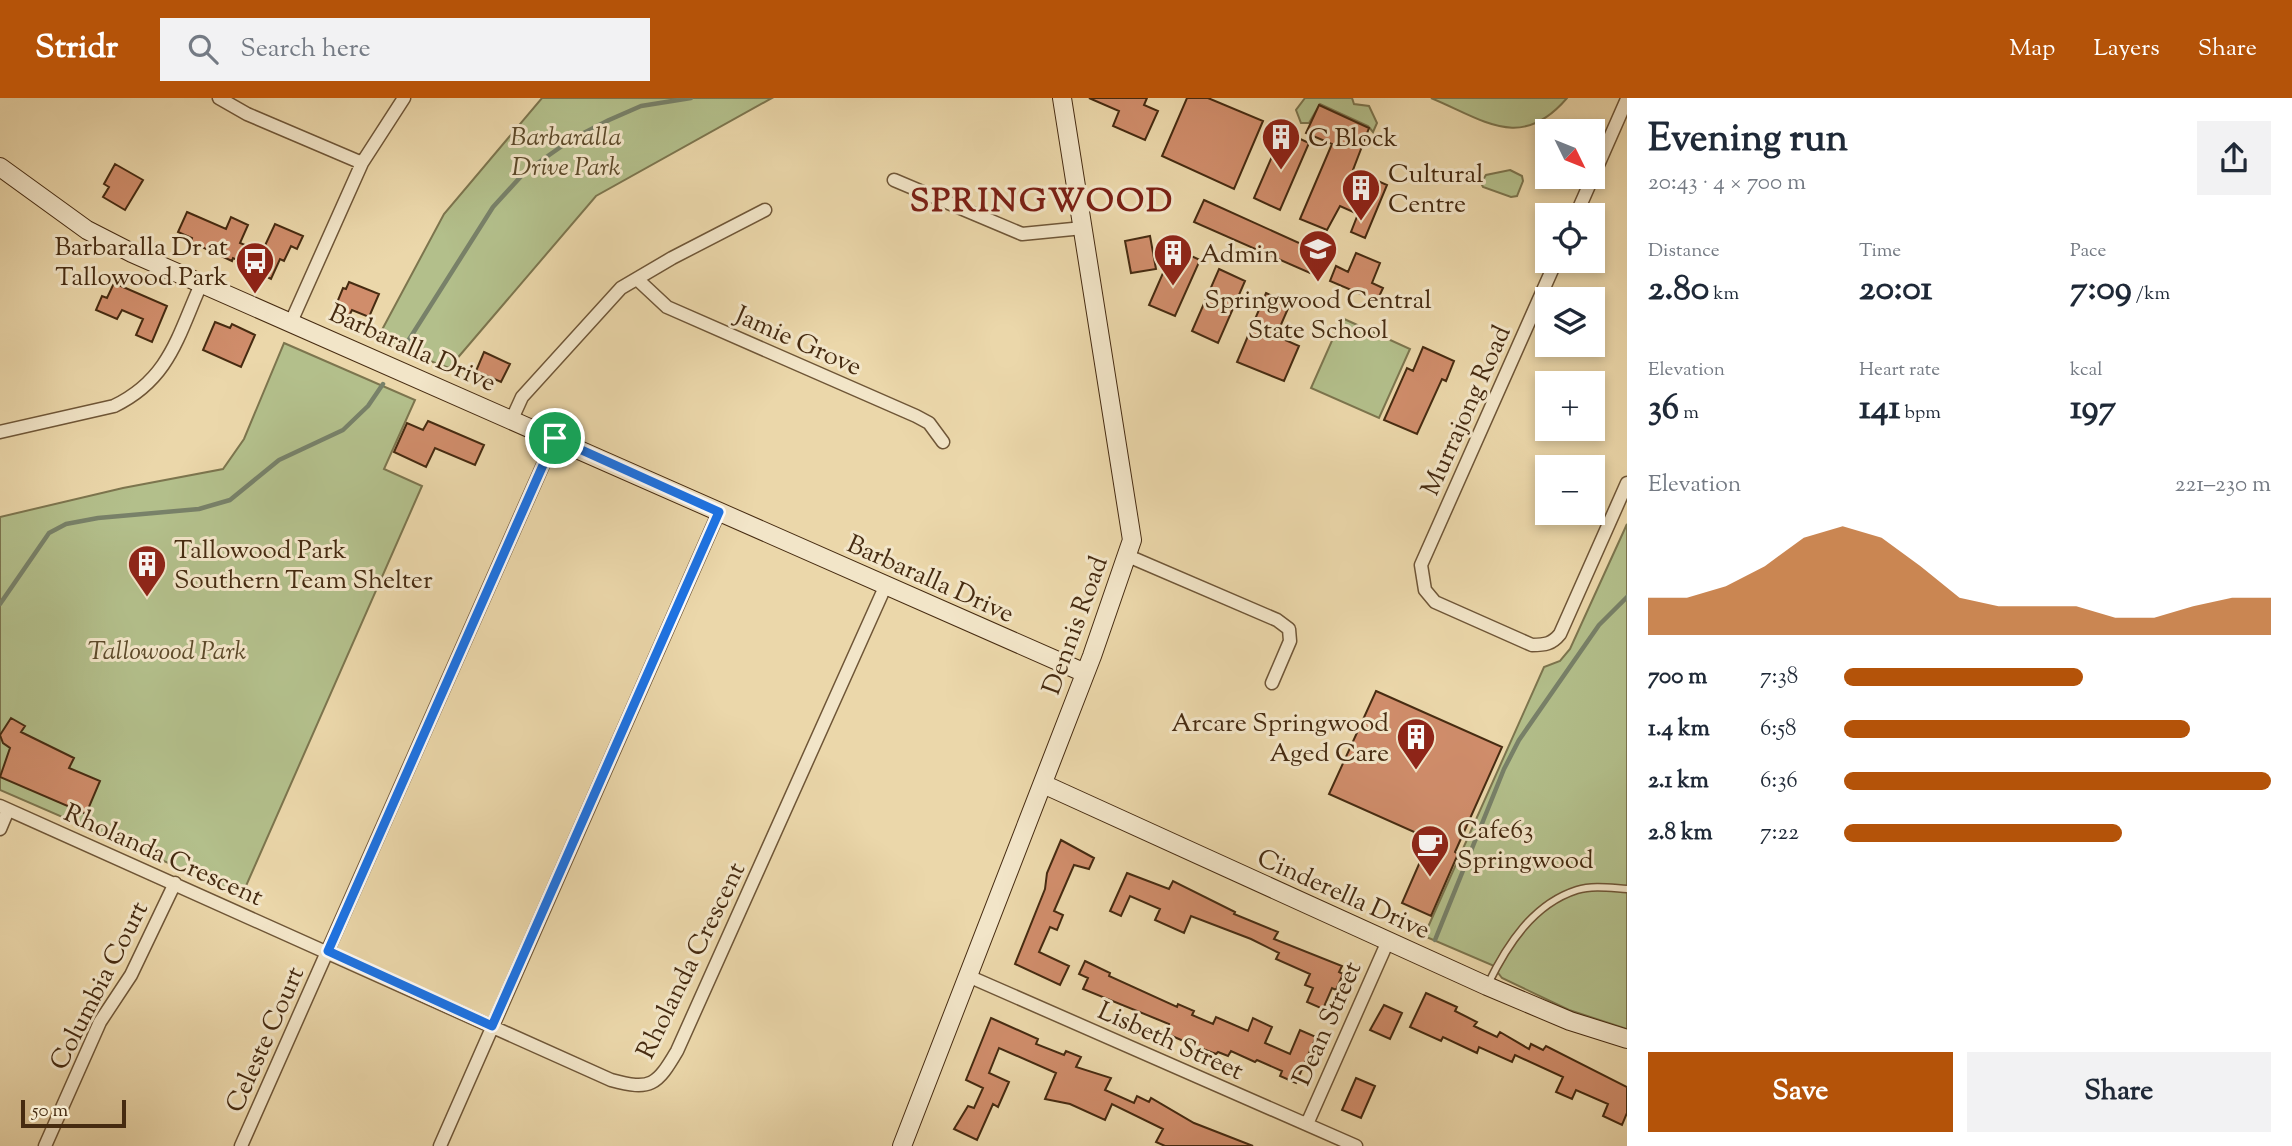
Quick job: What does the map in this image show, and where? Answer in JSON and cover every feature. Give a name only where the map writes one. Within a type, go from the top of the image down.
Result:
[{"type":"street","points":[[219,98],[247,114],[362,163]]},
{"type":"street","points":[[291,322],[362,163],[404,98]]},
{"type":"street","name":"Dennis Road","points":[[902,1146],[1043,784],[1132,540],[1131,518],[1062,98]]},
{"type":"street","points":[[1581,203],[1627,99]]},
{"type":"street","name":"Barbaralla Drive","points":[[0,167],[88,230],[885,587],[1085,673]]},
{"type":"street","points":[[894,180],[1022,234],[1083,228]]},
{"type":"street","points":[[512,419],[522,397],[621,288],[765,210]]},
{"type":"street","name":"Murrajong Road","points":[[1551,273],[1421,565],[1425,590],[1434,602],[1532,645],[1545,645],[1554,641],[1560,634],[1627,483]]},
{"type":"street","name":"Jamie Grove","points":[[637,279],[667,307],[916,416],[929,424],[943,442]]},
{"type":"street","points":[[0,432],[114,406],[132,398],[157,377],[202,282]]},
{"type":"street","name":"Celeste Court","points":[[241,1146],[555,438]]},
{"type":"street","points":[[440,1146],[719,512]]},
{"type":"street","points":[[1128,556],[1277,620],[1289,629],[1290,641],[1272,683]]},
{"type":"street","name":"Rholanda Crescent","points":[[4,808],[611,1080],[634,1086],[649,1086],[664,1073],[677,1051],[885,587]]},
{"type":"street","name":"Cinderella Drive","points":[[1043,784],[1487,986],[1570,1021],[1627,1039]]},
{"type":"street","points":[[0,828],[4,808]]},
{"type":"street","name":"Columbia Court","points":[[45,1146],[100,1022],[131,975],[175,883]]},
{"type":"street","name":"Dean Street","points":[[1307,1124],[1388,941]]},
{"type":"street","name":"Lisbeth Street","points":[[968,976],[1356,1146]]},
{"type":"lane","points":[[1487,986],[1513,938],[1558,900],[1578,890],[1627,889]]},
{"type":"green space","name":"Barbaralla Drive Park","points":[[542,98],[772,98],[596,196],[449,368],[376,341],[444,214]]},
{"type":"green space","points":[[1305,98],[1352,98],[1354,104],[1369,106],[1377,123],[1373,132],[1368,126],[1320,104],[1309,123],[1301,123],[1296,110]]},
{"type":"green space","points":[[1431,98],[1567,98],[1550,114],[1542,119],[1535,119],[1534,124],[1518,128],[1485,122]]},
{"type":"green space","points":[[1510,170],[1522,176],[1523,181],[1517,196],[1511,197],[1483,187],[1481,183],[1486,175]]},
{"type":"green space","points":[[1342,318],[1410,349],[1379,418],[1311,388]]},
{"type":"green space","name":"Tallowood Park","points":[[284,343],[415,400],[384,469],[422,486],[242,895],[0,790],[0,517],[123,488],[223,469],[244,439]]},
{"type":"green space","points":[[1627,524],[1627,1029],[1569,1010],[1502,978],[1492,965],[1424,936],[1544,667],[1560,661],[1570,649]]},
{"type":"building","points":[[1089,98],[1147,98],[1144,105],[1158,111],[1145,140],[1113,126],[1119,111]]},
{"type":"building","points":[[1187,98],[1208,98],[1263,121],[1234,189],[1162,156]]},
{"type":"building","points":[[1319,105],[1369,128],[1353,170],[1387,185],[1365,238],[1351,232],[1358,214],[1340,206],[1327,230],[1300,219],[1332,144],[1306,133]]},
{"type":"building","name":"C Block","points":[[1283,131],[1309,143],[1280,210],[1254,198]]},
{"type":"building","points":[[115,164],[143,180],[125,210],[103,197],[109,187],[104,184]]},
{"type":"building","points":[[1204,200],[1319,252],[1310,273],[1194,222]]},
{"type":"building","points":[[187,212],[226,229],[231,217],[248,225],[240,243],[262,252],[275,224],[303,236],[297,249],[291,246],[284,261],[280,259],[271,279],[254,271],[255,268],[233,258],[232,261],[191,242],[192,238],[178,232]]},
{"type":"building","points":[[1150,236],[1156,269],[1131,273],[1125,241]]},
{"type":"building","name":"Admin","points":[[1174,248],[1200,260],[1175,316],[1149,305]]},
{"type":"building","points":[[1356,253],[1380,263],[1372,283],[1383,288],[1377,301],[1330,281],[1336,266],[1348,272]]},
{"type":"building","points":[[1219,269],[1245,281],[1218,343],[1192,331]]},
{"type":"building","points":[[349,282],[379,294],[369,317],[352,310],[349,316],[334,310],[343,288],[346,289]]},
{"type":"building","points":[[114,283],[167,306],[152,342],[136,335],[143,319],[122,310],[117,319],[96,310],[102,296],[107,298]]},
{"type":"building","points":[[1266,293],[1290,304],[1276,336],[1299,346],[1284,381],[1237,362]]},
{"type":"building","points":[[215,322],[230,328],[232,324],[255,335],[241,367],[203,350]]},
{"type":"building","points":[[1423,347],[1454,361],[1446,381],[1442,379],[1417,434],[1384,420],[1407,368],[1413,371]]},
{"type":"building","points":[[484,352],[510,364],[501,382],[476,371]]},
{"type":"building","points":[[428,421],[484,445],[475,465],[435,448],[426,467],[394,452],[407,423],[423,430]]},
{"type":"building","name":"Arcare Springwood Aged Care","points":[[1376,691],[1502,747],[1455,852],[1458,854],[1431,916],[1402,903],[1430,839],[1329,794]]},
{"type":"building","points":[[11,718],[25,726],[21,732],[74,758],[69,768],[100,781],[86,814],[0,777],[10,748],[3,743],[0,735]]},
{"type":"building","points":[[1061,840],[1094,858],[1089,869],[1074,865],[1054,911],[1063,915],[1057,930],[1050,927],[1039,952],[1069,966],[1060,985],[1015,964]]},
{"type":"building","points":[[1127,873],[1169,889],[1173,881],[1235,912],[1234,914],[1278,932],[1274,939],[1342,966],[1339,972],[1343,974],[1336,990],[1332,988],[1323,1009],[1307,1002],[1313,988],[1305,985],[1310,974],[1276,959],[1279,953],[1251,939],[1191,916],[1184,933],[1155,920],[1160,909],[1130,896],[1121,916],[1110,911]]},
{"type":"building","points":[[1085,961],[1110,973],[1109,976],[1177,1007],[1178,1004],[1194,1011],[1192,1015],[1213,1024],[1216,1017],[1248,1031],[1253,1018],[1272,1027],[1265,1043],[1290,1054],[1300,1030],[1316,1037],[1296,1083],[1280,1076],[1282,1071],[1257,1060],[1255,1062],[1231,1051],[1228,1056],[1218,1052],[1216,1054],[1165,1033],[1169,1024],[1083,989],[1088,978],[1079,974]]},
{"type":"building","points":[[1426,993],[1457,1007],[1455,1011],[1477,1022],[1474,1026],[1497,1037],[1500,1032],[1529,1049],[1531,1044],[1543,1050],[1546,1046],[1627,1087],[1627,1113],[1622,1125],[1603,1116],[1608,1104],[1576,1090],[1572,1099],[1556,1092],[1563,1077],[1515,1055],[1512,1062],[1479,1047],[1477,1053],[1443,1037],[1441,1041],[1410,1027]]},
{"type":"building","points":[[1384,1005],[1402,1013],[1390,1039],[1370,1030]]},
{"type":"building","points":[[991,1018],[1038,1039],[1036,1044],[1064,1055],[1066,1051],[1081,1057],[1076,1067],[1111,1078],[1105,1090],[1134,1103],[1137,1096],[1149,1102],[1151,1098],[1194,1123],[1253,1146],[1165,1146],[1156,1142],[1163,1129],[1112,1104],[1105,1120],[1070,1104],[1045,1099],[1056,1073],[999,1048],[989,1073],[1009,1082],[998,1107],[993,1104],[977,1140],[954,1129],[968,1106],[974,1108],[983,1088],[966,1080]]},
{"type":"building","points":[[1356,1078],[1375,1086],[1361,1118],[1342,1110]]},
{"type":"waterway","points":[[403,349],[493,207],[525,172],[572,139],[609,120],[641,106],[691,98]]},
{"type":"waterway","points":[[0,604],[49,533],[66,524],[98,518],[199,509],[230,500],[279,460],[343,430],[368,406],[383,384]]},
{"type":"waterway","points":[[1435,940],[1504,769],[1519,740],[1599,625],[1627,597]]},
{"type":"place","name":"C Block","points":[[1281,171]]},
{"type":"place","name":"Cultural Centre","points":[[1361,222]]},
{"type":"place","name":"Springwood Central State School","points":[[1318,283]]},
{"type":"place","name":"Admin","points":[[1173,287]]},
{"type":"place","name":"Barbaralla Dr at Tallowood Park","points":[[255,295]]},
{"type":"place","name":"Tallowood Park Southern Team Shelter","points":[[147,598]]},
{"type":"place","name":"Arcare Springwood Aged Care","points":[[1416,771]]},
{"type":"place","name":"Cafe63 Springwood","points":[[1430,878]]},
{"type":"district","name":"SPRINGWOOD","points":[[1042,199]]},
{"type":"route","points":[[555,438],[719,512],[492,1026],[328,951],[555,438]]}]
